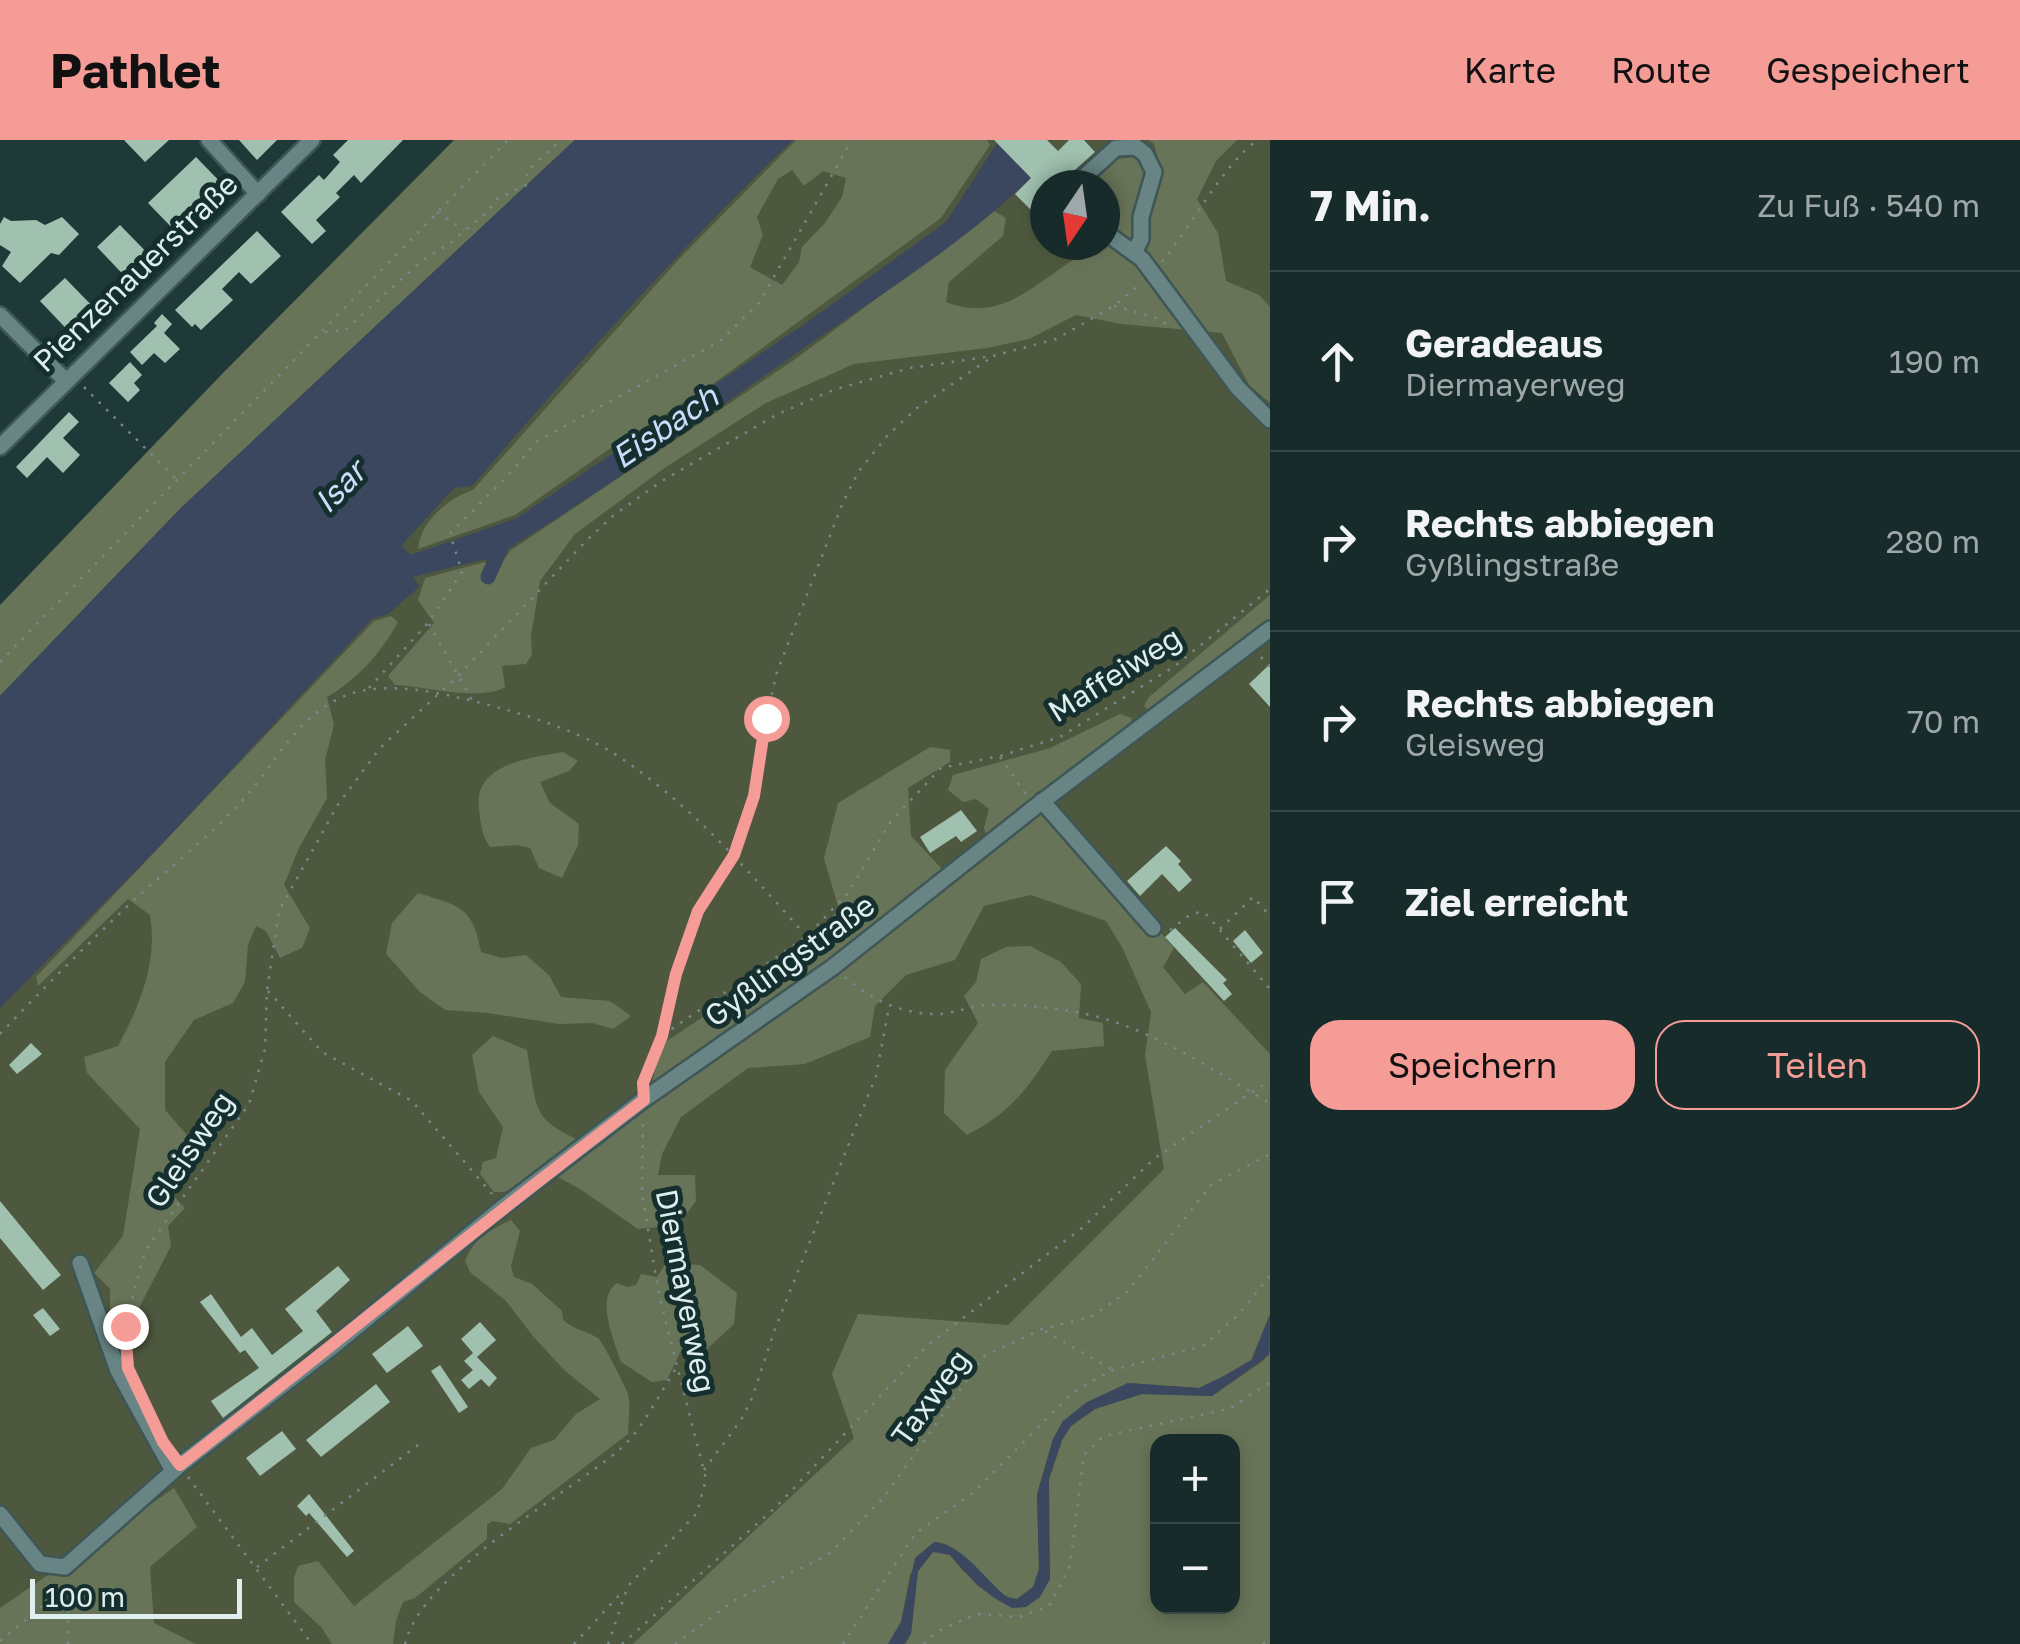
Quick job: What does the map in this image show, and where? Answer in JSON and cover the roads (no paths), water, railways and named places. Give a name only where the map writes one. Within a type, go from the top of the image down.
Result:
[{"type":"street","points":[[209,140],[258,194]]},
{"type":"street","name":"Pienzenauerstraße","points":[[0,447],[312,140]]},
{"type":"street","points":[[1092,170],[1116,148],[1136,147],[1154,172],[1134,253]]},
{"type":"street","points":[[1120,243],[1153,272],[1238,388],[1270,420]]},
{"type":"street","points":[[0,315],[65,380]]},
{"type":"street","name":"Gyßlingstraße","points":[[0,1514],[40,1564],[65,1567],[176,1468],[503,1207],[644,1100],[834,967],[1039,804],[1270,629]]},
{"type":"street","points":[[1039,804],[1153,928]]},
{"type":"street","points":[[80,1263],[118,1371],[176,1468]]},
{"type":"water","points":[[575,140],[793,140],[628,309],[472,486],[454,488],[401,546],[411,555],[517,518],[806,323],[946,222],[997,143],[1030,177],[1006,201],[924,265],[508,549],[499,563],[486,559],[413,577],[419,587],[388,614],[372,619],[159,847],[0,1008],[0,696],[181,508]]},
{"type":"water","points":[[1270,1314],[1269,1355],[1212,1396],[1142,1394],[1095,1409],[1071,1426],[1049,1479],[1050,1579],[1040,1597],[1026,1607],[1012,1608],[977,1585],[950,1555],[933,1552],[918,1571],[911,1634],[904,1644],[888,1644],[901,1622],[915,1558],[934,1542],[955,1549],[1008,1598],[1017,1599],[1033,1587],[1039,1569],[1037,1495],[1053,1439],[1063,1421],[1087,1402],[1128,1383],[1199,1388],[1224,1376],[1252,1360]]},
{"type":"waterway","points":[[488,577],[502,545]]},
{"type":"water label","name":"Eisbach","points":[[665,427]]},
{"type":"water label","name":"Isar","points":[[340,487]]}]
